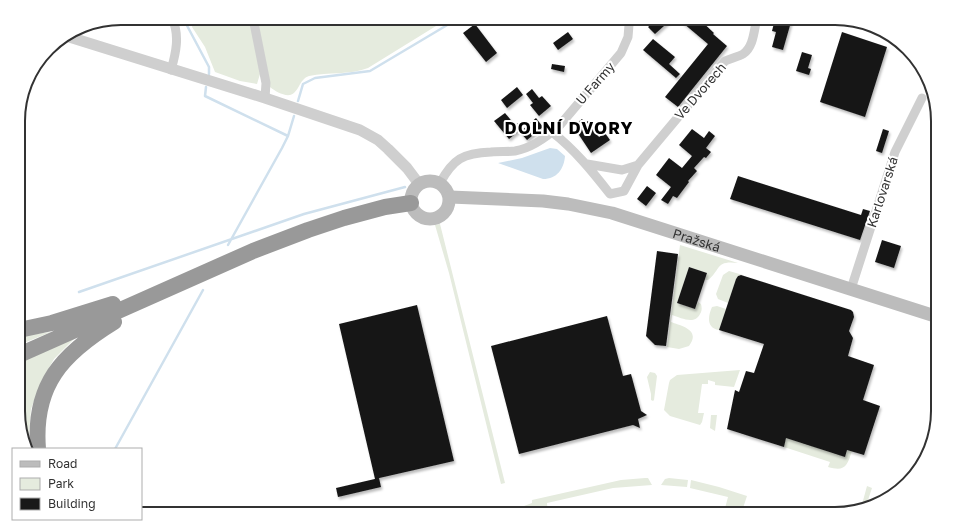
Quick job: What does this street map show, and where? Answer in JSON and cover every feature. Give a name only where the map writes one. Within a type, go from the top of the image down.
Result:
[{"type":"highway","points":[[25,352],[253,251],[344,218],[385,207],[411,203]]},
{"type":"highway","points":[[25,329],[52,323],[95,310],[164,283],[207,272]]},
{"type":"highway","points":[[38,448],[37,421],[43,394],[58,368],[71,353],[81,344],[118,319],[152,303],[207,272]]},
{"type":"main road","points":[[429,180],[440,183],[448,191],[450,197],[446,211],[438,218],[432,219],[421,217],[416,213],[411,203],[412,192],[419,184],[429,180]]},
{"type":"main road","name":"Pražská","points":[[450,197],[543,201],[568,204],[612,213],[931,315]]},
{"type":"street","points":[[171,70],[176,45],[175,25]]},
{"type":"street","points":[[255,25],[266,83],[265,98]]},
{"type":"street","name":"U Farmy","points":[[440,183],[453,162],[467,155],[477,153],[507,152],[521,149],[535,143],[552,132],[560,125],[621,53],[628,37],[629,25]]},
{"type":"street","name":"Ve Dvorech","points":[[552,132],[564,141],[587,164],[610,194],[624,190],[638,165],[725,61],[740,55],[747,50],[751,44],[755,25]]},
{"type":"street","points":[[73,38],[351,126],[368,134],[388,149],[399,159],[419,184]]},
{"type":"street","name":"Karlovarská","points":[[851,289],[894,152],[922,98]]},
{"type":"street","points":[[587,164],[622,170],[638,165]]},
{"type":"green space","points":[[192,25],[252,25],[260,74],[257,84],[240,81],[215,72],[205,47],[192,27]]},
{"type":"green space","points":[[258,25],[438,25],[368,68],[354,72],[309,76],[303,80],[293,94],[290,95],[279,93],[270,87]]},
{"type":"green space","points":[[440,224],[505,483],[501,484],[449,273],[435,225]]},
{"type":"green space","points":[[680,245],[738,263],[731,262],[722,264],[708,280],[705,280],[707,273],[689,267],[677,303],[695,309],[698,302],[701,304],[702,309],[698,317],[691,320],[672,315],[671,322],[685,327],[693,336],[689,346],[679,349],[667,347]]},
{"type":"green space","points":[[729,271],[743,275],[739,275],[736,279],[728,303],[718,299],[716,294],[723,275]]},
{"type":"green space","points":[[717,306],[726,309],[719,330],[712,327],[709,321],[712,307]]},
{"type":"green space","points":[[51,332],[25,343],[25,335]]},
{"type":"green space","points":[[79,334],[54,359],[41,382],[31,409],[30,440],[25,411],[25,357]]},
{"type":"green space","points":[[740,370],[734,387],[715,385],[715,382],[708,380],[708,384],[702,384],[698,413],[704,413],[700,425],[670,416],[664,410],[670,380],[677,375]]},
{"type":"green space","points":[[650,372],[655,373],[657,376],[653,401],[651,400],[647,377]]},
{"type":"green space","points":[[711,415],[717,415],[715,431],[710,428]]},
{"type":"green space","points":[[786,438],[852,451],[847,464],[838,469],[828,467],[830,462],[784,447]]},
{"type":"green space","points":[[648,478],[652,485],[613,488],[547,503],[547,507],[524,507],[532,503],[532,500],[621,480]]},
{"type":"green space","points":[[665,479],[688,480],[687,487],[661,485]]},
{"type":"green space","points":[[691,480],[747,496],[743,507],[725,507],[728,497],[690,488]]},
{"type":"green space","points":[[867,486],[872,488],[868,501],[862,503]]},
{"type":"green space","points":[[656,506],[668,507],[640,507]]},
{"type":"water","points":[[550,148],[557,149],[565,156],[563,165],[559,172],[548,179],[543,179],[498,163],[522,158]]},
{"type":"building","points":[[476,25],[497,53],[486,62],[463,33]]},
{"type":"building","points":[[650,25],[665,25],[655,34],[648,27]]},
{"type":"building","points":[[685,25],[705,25],[727,46],[678,107],[665,97],[708,44]]},
{"type":"building","points":[[774,25],[790,25],[783,50],[772,47],[776,32],[772,31]]},
{"type":"building","points":[[568,32],[573,39],[558,50],[553,43]]},
{"type":"building","points":[[842,32],[887,47],[865,117],[820,102]]},
{"type":"building","points":[[653,39],[675,57],[669,64],[680,74],[676,78],[643,50]]},
{"type":"building","points":[[802,52],[812,55],[808,68],[811,69],[809,75],[796,71]]},
{"type":"building","points":[[552,64],[565,66],[564,72],[551,69]]},
{"type":"building","points":[[517,87],[523,95],[507,108],[501,100]]},
{"type":"building","points":[[532,89],[539,98],[542,96],[551,106],[539,116],[530,105],[533,103],[526,94]]},
{"type":"building","points":[[505,113],[515,125],[518,123],[523,128],[509,139],[494,121]]},
{"type":"building","points":[[536,118],[543,127],[527,140],[520,132]]},
{"type":"building","points":[[582,119],[585,123],[588,121],[599,137],[605,133],[610,140],[591,153],[573,126]]},
{"type":"building","points":[[692,129],[704,138],[709,131],[715,136],[706,148],[711,152],[694,168],[697,171],[688,181],[689,182],[677,198],[673,196],[668,204],[661,200],[671,187],[656,175],[669,158],[682,168],[692,156],[679,145]]},
{"type":"building","points":[[883,129],[889,131],[882,153],[876,151]]},
{"type":"building","points":[[738,176],[861,215],[863,209],[870,211],[860,240],[730,199]]},
{"type":"building","points":[[647,186],[656,193],[646,206],[637,199]]},
{"type":"building","points":[[882,240],[901,246],[894,268],[875,262]]},
{"type":"building","points":[[657,251],[678,254],[666,346],[655,345],[646,336]]},
{"type":"building","points":[[689,267],[707,273],[695,309],[677,303]]},
{"type":"building","points":[[741,275],[851,310],[853,312],[854,317],[849,331],[853,338],[848,356],[874,365],[863,400],[880,406],[864,455],[847,450],[845,457],[786,438],[784,447],[727,429],[735,390],[739,392],[746,371],[754,373],[764,344],[719,330],[736,279]]},
{"type":"building","points":[[417,305],[454,461],[375,479],[339,324]]},
{"type":"building","points":[[607,316],[623,376],[631,374],[641,411],[647,415],[638,419],[640,428],[633,425],[519,454],[491,346]]},
{"type":"building","points":[[379,478],[381,487],[338,497],[336,488]]},
{"type":"waterway","points":[[187,25],[209,67],[209,74]]},
{"type":"waterway","points":[[298,101],[303,84],[315,78],[370,71],[447,25]]},
{"type":"waterway","points":[[206,87],[205,96],[288,136]]},
{"type":"waterway","points":[[228,245],[282,148],[288,136],[294,116]]},
{"type":"waterway","points":[[79,292],[304,214],[405,187]]},
{"type":"waterway","points":[[116,448],[203,290]]},
{"type":"district","name":"DOLNÍ DVORY","points":[[569,128]]}]
